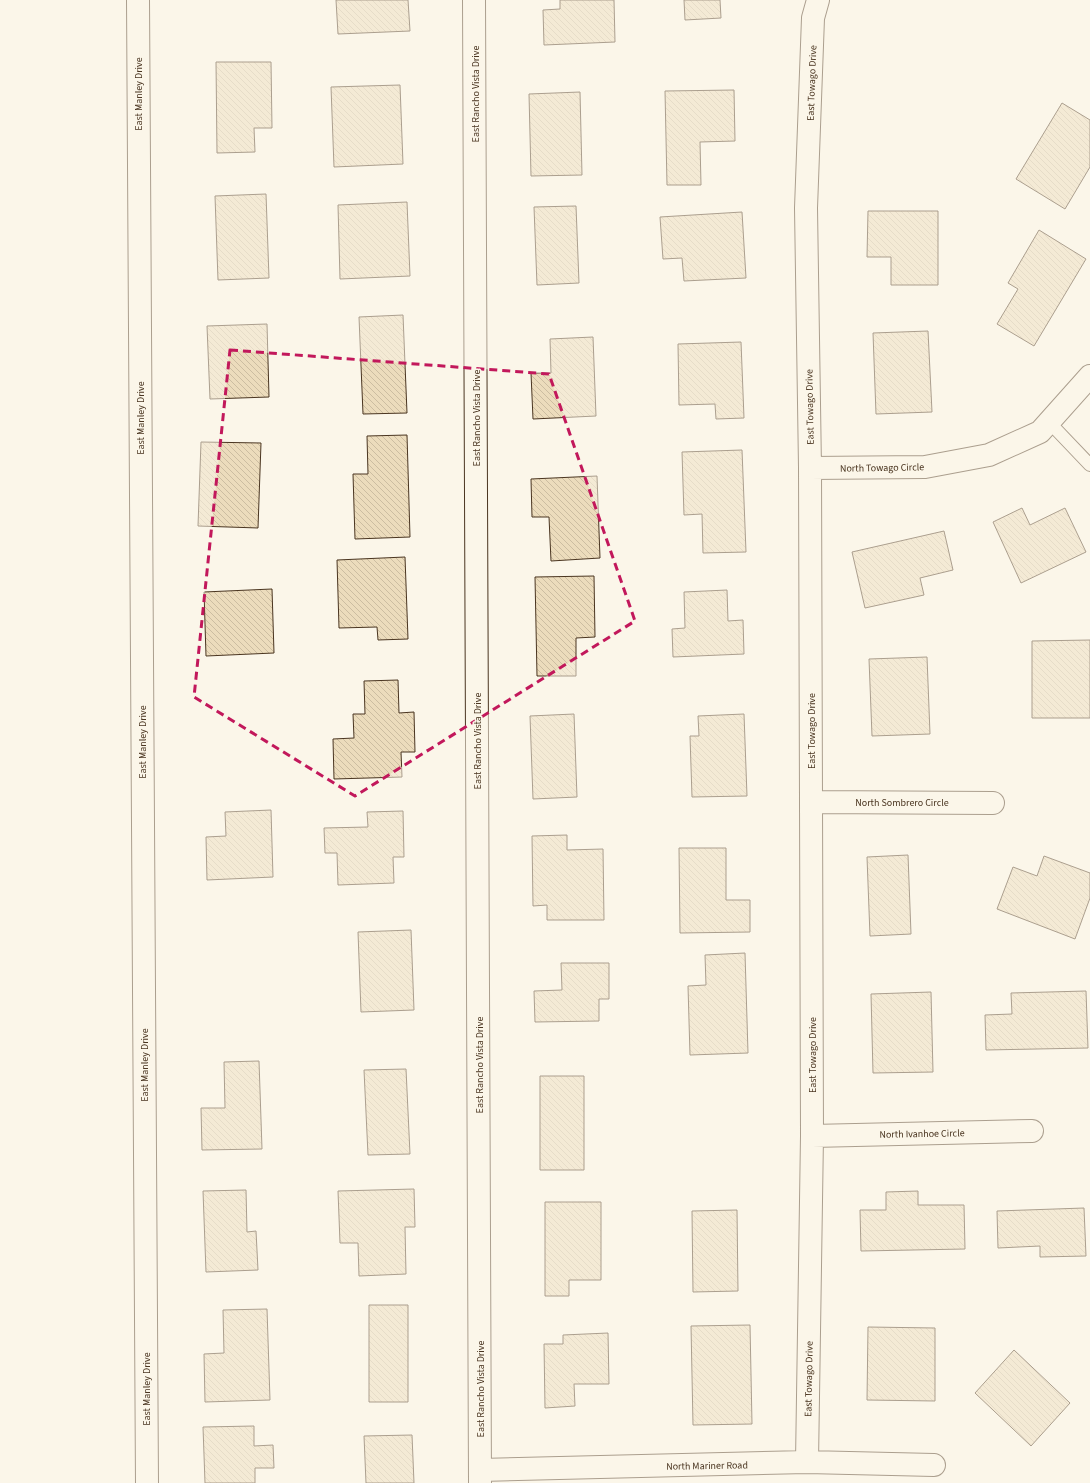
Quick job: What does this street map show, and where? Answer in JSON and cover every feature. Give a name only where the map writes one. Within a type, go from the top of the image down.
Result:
[{"type":"street","name":"East Manley Drive","points":[[138,0],[147,1483]]},
{"type":"street","name":"East Rancho Vista Drive","points":[[474,0],[480,1477]]},
{"type":"street","name":"East Towago Drive","points":[[807,1462],[812,1136],[810,468],[806,208],[813,18],[818,0]]},
{"type":"street","name":"North Towago Circle","points":[[810,468],[926,467],[989,455],[1040,432],[1090,376]]},
{"type":"street","name":"North Sombrero Circle","points":[[811,802],[993,803]]},
{"type":"street","name":"North Ivanhoe Circle","points":[[812,1136],[1032,1131]]},
{"type":"street","name":"North Mariner Road","points":[[480,1477],[807,1462],[934,1465]]},
{"type":"lane","points":[[1049,422],[1090,465]]},
{"type":"highlighted area","points":[[230,350],[549,374],[635,621],[355,796],[194,697]]},
{"type":"building","points":[[336,0],[408,0],[410,31],[338,34]]},
{"type":"building","points":[[560,0],[614,0],[615,42],[544,45],[543,10],[560,9]]},
{"type":"building","points":[[684,0],[720,0],[721,18],[685,20]]},
{"type":"building","points":[[216,62],[271,62],[272,128],[254,128],[255,152],[217,153]]},
{"type":"building","points":[[400,85],[403,164],[334,167],[331,87]]},
{"type":"building","points":[[734,90],[735,141],[700,142],[701,185],[667,185],[665,91]]},
{"type":"building","points":[[580,92],[582,175],[531,176],[529,94]]},
{"type":"building","points":[[1062,103],[1090,120],[1090,167],[1065,209],[1016,179]]},
{"type":"building","points":[[266,194],[269,278],[218,280],[215,196]]},
{"type":"building","points":[[407,202],[410,276],[340,279],[338,205]]},
{"type":"building","points":[[576,206],[579,283],[537,285],[534,207]]},
{"type":"building","points":[[868,211],[938,211],[938,285],[891,285],[891,257],[867,257]]},
{"type":"building","points":[[742,212],[746,278],[684,281],[682,258],[663,259],[660,217]]},
{"type":"building","points":[[1039,230],[1086,259],[1034,346],[997,324],[1018,289],[1008,283]]},
{"type":"building","points":[[403,315],[407,413],[363,414],[359,317]]},
{"type":"building","points":[[267,324],[269,397],[210,399],[207,326]]},
{"type":"building","points":[[928,331],[932,412],[876,414],[873,333]]},
{"type":"building","points":[[593,337],[596,416],[533,419],[531,373],[551,373],[550,339]]},
{"type":"building","points":[[741,342],[744,418],[716,419],[715,404],[679,405],[678,344]]},
{"type":"building","points":[[407,435],[410,537],[355,539],[353,474],[368,474],[367,436]]},
{"type":"building","points":[[201,442],[261,443],[258,528],[198,526]]},
{"type":"building","points":[[742,450],[746,552],[703,553],[702,514],[684,515],[682,452]]},
{"type":"building","points":[[597,476],[600,558],[551,561],[549,517],[532,517],[531,479]]},
{"type":"building","points":[[1022,508],[1030,525],[1065,508],[1086,552],[1021,583],[993,522]]},
{"type":"building","points":[[944,531],[953,570],[920,578],[924,595],[865,608],[852,552]]},
{"type":"building","points":[[405,557],[408,639],[378,640],[377,627],[339,628],[337,560]]},
{"type":"building","points":[[594,576],[595,637],[576,638],[576,676],[537,676],[535,577]]},
{"type":"building","points":[[272,589],[274,653],[206,656],[204,592]]},
{"type":"building","points":[[727,590],[728,621],[743,620],[744,654],[673,657],[672,629],[685,628],[684,592]]},
{"type":"building","points":[[1090,640],[1090,718],[1032,718],[1032,641]]},
{"type":"building","points":[[927,657],[930,734],[872,736],[869,659]]},
{"type":"building","points":[[398,680],[399,713],[414,712],[415,752],[401,752],[402,777],[334,779],[333,739],[354,738],[353,714],[365,714],[364,681]]},
{"type":"building","points":[[574,714],[577,797],[533,799],[530,716]]},
{"type":"building","points":[[744,714],[747,796],[692,797],[690,736],[699,736],[698,716]]},
{"type":"building","points":[[271,810],[273,877],[207,880],[206,837],[226,836],[225,812]]},
{"type":"building","points":[[403,811],[404,857],[393,857],[394,883],[338,885],[337,853],[325,853],[324,828],[368,827],[367,812]]},
{"type":"building","points":[[567,835],[567,850],[603,849],[604,920],[547,920],[547,905],[533,906],[532,836]]},
{"type":"building","points":[[679,848],[726,848],[726,900],[750,900],[750,932],[680,933]]},
{"type":"building","points":[[908,855],[911,934],[870,936],[867,857]]},
{"type":"building","points":[[1044,856],[1090,873],[1090,898],[1075,939],[997,909],[1013,867],[1037,876]]},
{"type":"building","points":[[411,930],[414,1010],[361,1012],[358,932]]},
{"type":"building","points":[[745,953],[748,1053],[690,1055],[688,986],[706,985],[705,955]]},
{"type":"building","points":[[561,963],[609,963],[609,999],[599,999],[599,1021],[535,1022],[534,991],[562,990]]},
{"type":"building","points":[[1086,991],[1088,1048],[986,1050],[985,1015],[1012,1014],[1011,993]]},
{"type":"building","points":[[931,992],[933,1072],[873,1073],[871,994]]},
{"type":"building","points":[[259,1061],[262,1149],[202,1150],[201,1108],[225,1108],[224,1062]]},
{"type":"building","points":[[406,1069],[410,1154],[368,1155],[364,1070]]},
{"type":"building","points":[[540,1076],[584,1076],[584,1170],[540,1170]]},
{"type":"building","points":[[414,1189],[415,1227],[405,1227],[406,1274],[359,1276],[358,1243],[340,1243],[338,1191]]},
{"type":"building","points":[[246,1190],[247,1232],[256,1231],[258,1270],[206,1272],[203,1191]]},
{"type":"building","points":[[918,1191],[918,1205],[964,1205],[965,1249],[861,1251],[860,1210],[886,1210],[886,1192]]},
{"type":"building","points":[[545,1202],[601,1202],[601,1280],[569,1280],[569,1296],[545,1296]]},
{"type":"building","points":[[1084,1208],[1086,1256],[1040,1257],[1040,1246],[998,1248],[997,1211]]},
{"type":"building","points":[[737,1210],[738,1291],[693,1292],[692,1211]]},
{"type":"building","points":[[369,1305],[408,1305],[408,1402],[369,1402]]},
{"type":"building","points":[[267,1309],[270,1400],[205,1402],[204,1354],[224,1353],[223,1310]]},
{"type":"building","points":[[750,1325],[752,1424],[693,1425],[691,1326]]},
{"type":"building","points":[[868,1327],[935,1328],[935,1401],[867,1400]]},
{"type":"building","points":[[608,1333],[609,1384],[574,1384],[575,1406],[545,1408],[544,1344],[563,1344],[563,1335]]},
{"type":"building","points":[[1014,1350],[1070,1403],[1031,1446],[975,1393]]},
{"type":"building","points":[[254,1426],[254,1446],[273,1445],[274,1468],[255,1468],[255,1483],[205,1483],[203,1427]]},
{"type":"building","points":[[412,1435],[414,1483],[366,1483],[364,1436]]}]
